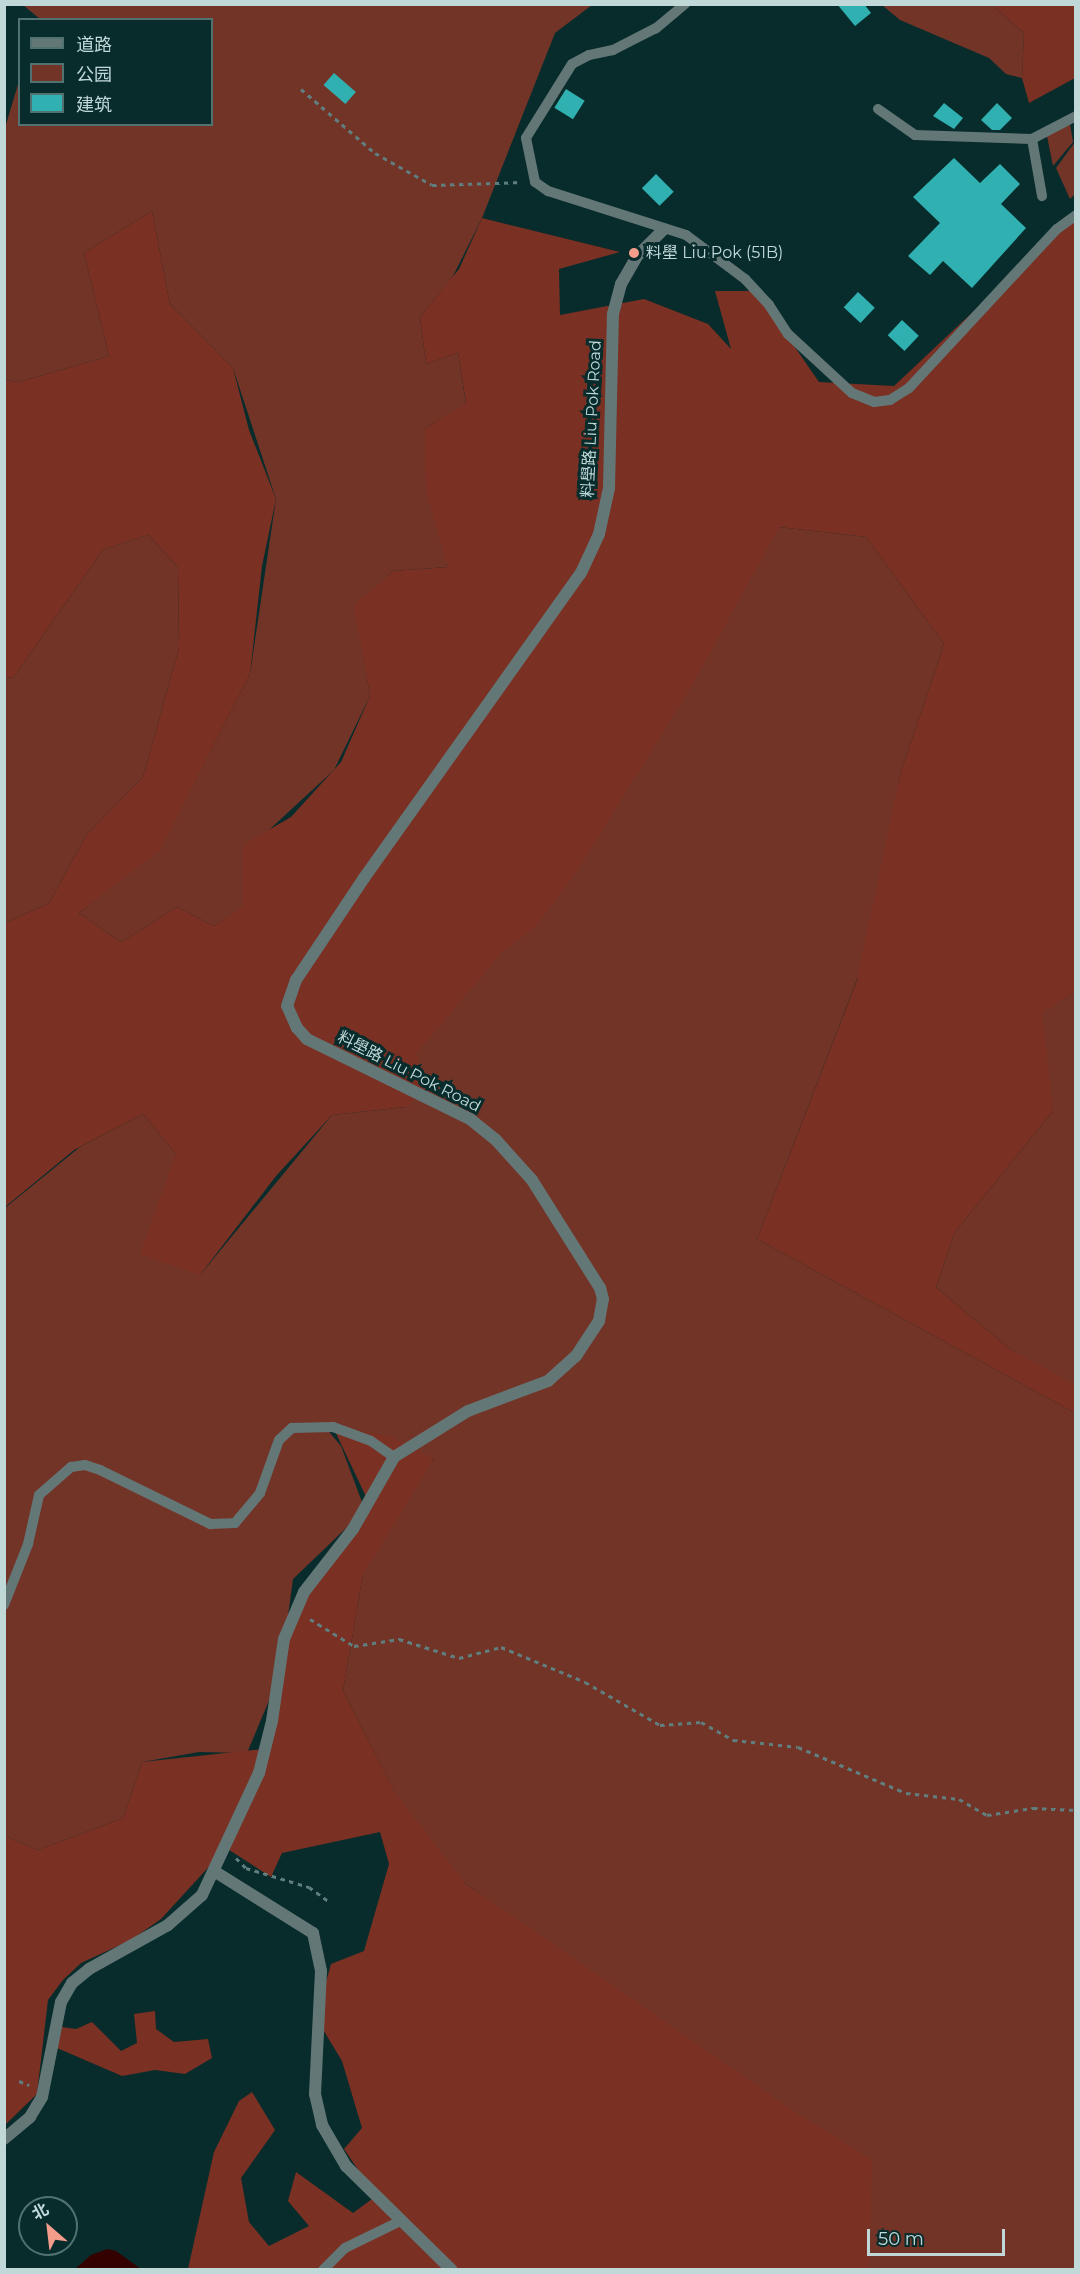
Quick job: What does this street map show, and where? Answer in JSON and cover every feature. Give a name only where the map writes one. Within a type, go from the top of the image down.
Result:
[{"type":"street","name":"料壆路 Liu Pok Road","points":[[4,2139],[30,2117],[42,2097],[61,2002],[72,1983],[178,1918],[202,1895],[226,1848],[259,1773],[272,1721],[284,1639],[297,1608],[321,1565],[353,1529],[394,1457],[468,1411],[548,1381],[582,1347],[599,1321],[603,1299],[532,1180],[496,1140],[470,1119],[307,1039],[291,1017],[287,1006],[290,992],[364,878],[581,573],[599,534],[609,488],[613,314],[621,284],[637,256],[664,229]]},
{"type":"street","points":[[214,1871],[308,1928],[315,1938],[321,2008],[315,2094],[322,2125],[346,2166],[452,2270]]},
{"type":"lane","points":[[685,4],[639,37],[572,64],[526,138],[535,182],[548,191],[686,235],[745,279],[769,305],[788,334],[852,393],[874,402],[890,400],[909,388],[1058,229],[1076,215]]},
{"type":"lane","points":[[878,109],[915,135],[1032,139],[1076,116]]},
{"type":"lane","points":[[1032,139],[1042,196]]},
{"type":"lane","points":[[4,1605],[28,1544],[39,1495],[71,1467],[85,1465],[100,1470],[210,1524],[223,1524],[235,1523],[260,1493],[279,1440],[292,1428],[333,1427],[371,1441],[394,1457]]},
{"type":"lane","points":[[323,2270],[345,2248],[400,2221]]},
{"type":"path","points":[[301,89],[375,153],[432,185],[535,182]]},
{"type":"path","points":[[297,1608],[354,1646],[399,1639],[459,1658],[501,1647],[585,1682],[660,1725],[701,1722],[733,1740],[798,1747],[906,1793],[958,1799],[987,1815],[1033,1808],[1076,1810]]},
{"type":"path","points":[[226,1848],[246,1868],[309,1887],[328,1900]]},
{"type":"green space","points":[[23,5],[592,5],[555,33],[482,218],[452,278],[420,317],[426,364],[458,353],[466,404],[425,428],[448,567],[393,571],[355,605],[370,696],[334,770],[243,854],[243,907],[214,926],[177,907],[121,942],[79,913],[160,849],[250,674],[276,499],[233,368],[170,304],[152,211],[84,253],[109,356],[19,382],[5,380],[5,128],[18,84],[18,126],[213,126],[213,18],[39,18]]},
{"type":"green space","points":[[882,5],[992,5],[1024,33],[1022,78],[1006,74],[989,58],[900,20]]},
{"type":"green space","points":[[1070,124],[1073,142],[1053,166],[1047,136]]},
{"type":"green space","points":[[1075,142],[1075,194],[1070,199],[1056,168]]},
{"type":"green space","points":[[779,527],[866,537],[944,644],[901,771],[866,956],[757,1239],[1075,1413],[1075,2269],[868,2269],[738,2077],[465,1883],[404,1810],[343,1691],[365,1562],[434,1459],[325,1427],[341,1446],[365,1510],[293,1579],[280,1674],[247,1753],[199,1752],[142,1762],[123,1818],[38,1850],[5,1836],[5,1208],[80,1147],[143,1114],[181,1160],[200,1275],[332,1115],[406,1107],[309,1029]]},
{"type":"green space","points":[[148,535],[178,567],[179,648],[143,777],[87,834],[49,903],[5,923],[4,677],[13,678],[103,550]]},
{"type":"green space","points":[[1075,992],[1075,1388],[1010,1349],[936,1287],[955,1232],[1053,1111],[1029,1020]]},
{"type":"shaded area","points":[[992,5],[1075,5],[1075,78],[1029,103],[1022,78],[1024,33]]},
{"type":"shaded area","points":[[152,211],[170,304],[233,368],[249,430],[276,499],[262,566],[250,674],[160,850],[79,913],[121,942],[177,907],[214,926],[242,907],[243,845],[291,817],[341,762],[370,696],[354,605],[393,571],[448,567],[426,492],[425,428],[466,403],[458,353],[426,364],[420,317],[459,269],[482,218],[620,252],[559,269],[560,315],[644,299],[708,324],[731,349],[715,291],[756,291],[819,382],[894,386],[1075,216],[1075,992],[1042,1013],[1053,1111],[955,1232],[936,1287],[1010,1349],[1075,1385],[1075,1413],[757,1239],[857,980],[901,771],[944,644],[866,537],[779,527],[691,687],[577,871],[535,927],[502,952],[416,1054],[430,1085],[406,1107],[332,1115],[276,1176],[200,1275],[140,1254],[176,1154],[143,1114],[74,1150],[5,1207],[5,923],[49,903],[87,834],[143,777],[179,648],[178,567],[148,535],[103,550],[13,678],[5,677],[5,380],[19,382],[109,356],[84,253]]},
{"type":"shaded area","points":[[333,1427],[389,1436],[434,1459],[363,1574],[343,1691],[396,1794],[465,1883],[792,2110],[872,2160],[869,2269],[188,2269],[214,2152],[239,2101],[252,2092],[275,2130],[241,2178],[249,2222],[269,2246],[309,2226],[288,2201],[296,2172],[353,2213],[376,2196],[344,2149],[362,2128],[342,2061],[316,2018],[331,1964],[364,1951],[389,1864],[380,1832],[282,1853],[271,1877],[226,1848],[161,1919],[131,1940],[81,1963],[63,1980],[48,2000],[37,2094],[5,2125],[5,1836],[38,1850],[123,1818],[142,1762],[264,1749],[284,1639],[304,1592],[369,1503]]},
{"type":"shaded area","points":[[155,2011],[156,2029],[174,2042],[208,2039],[212,2058],[185,2074],[155,2070],[122,2076],[57,2048],[62,2027],[76,2029],[92,2022],[121,2051],[137,2043],[134,2014]]},
{"type":"shaded area","points":[[107,2249],[116,2251],[141,2269],[75,2269],[91,2255]]},
{"type":"building","points":[[837,4],[864,4],[871,13],[855,26]]},
{"type":"building","points":[[334,73],[356,92],[345,104],[324,85]]},
{"type":"building","points":[[566,89],[585,101],[573,119],[554,108]]},
{"type":"building","points":[[944,103],[963,118],[954,129],[933,116]]},
{"type":"building","points":[[997,103],[1012,118],[1000,130],[992,130],[981,120]]},
{"type":"building","points":[[954,158],[980,183],[1000,164],[1020,184],[1001,204],[1026,228],[972,288],[943,261],[930,275],[908,256],[940,223],[913,197]]},
{"type":"building","points":[[656,174],[674,192],[660,206],[642,188]]},
{"type":"building","points":[[858,292],[875,308],[860,323],[844,307]]},
{"type":"building","points":[[902,320],[919,336],[904,351],[888,335]]},
{"type":"place","name":"料壆 Liu Pok (51B)","points":[[634,253]]}]
